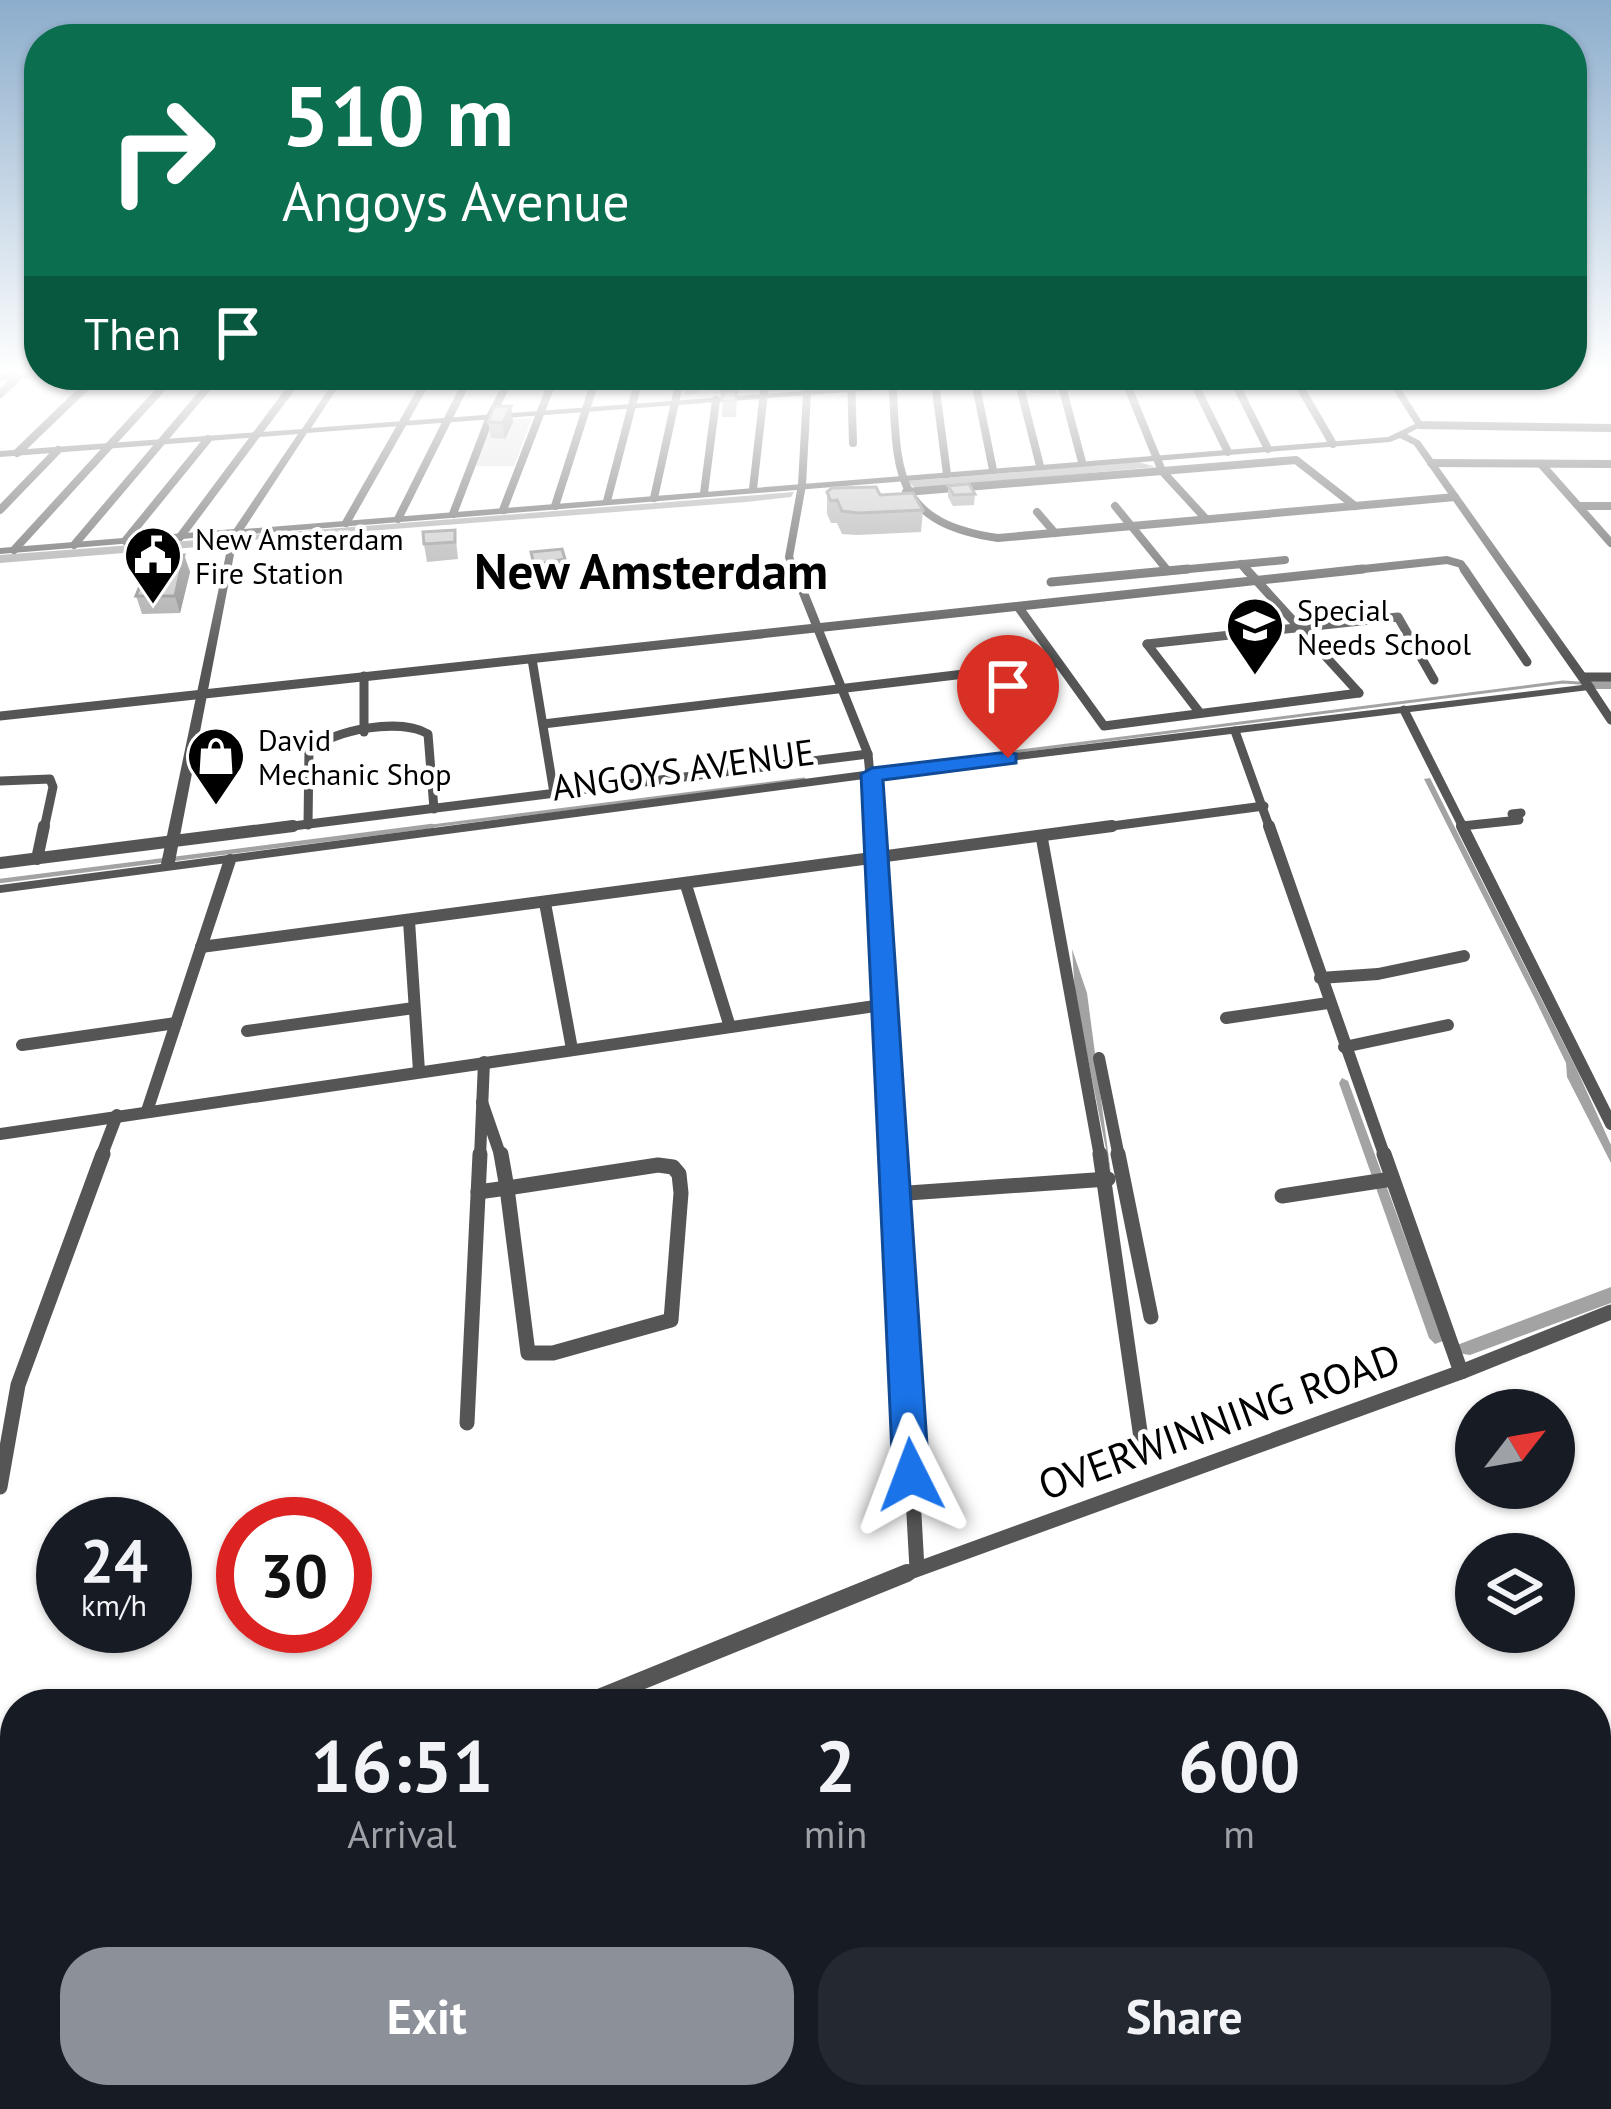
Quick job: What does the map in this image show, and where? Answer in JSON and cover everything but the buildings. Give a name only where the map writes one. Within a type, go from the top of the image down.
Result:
[{"type":"street","points":[[0,510],[41,467]]},
{"type":"street","points":[[14,550],[89,467]]},
{"type":"street","points":[[74,545],[138,467]]},
{"type":"street","points":[[125,541],[185,467]]},
{"type":"street","points":[[180,537],[232,467]]},
{"type":"street","points":[[169,858],[235,532],[279,467]]},
{"type":"street","points":[[346,523],[377,467]]},
{"type":"street","points":[[398,519],[423,467]]},
{"type":"street","points":[[453,514],[471,467]]},
{"type":"street","points":[[503,510],[518,467]]},
{"type":"street","points":[[555,506],[567,467]]},
{"type":"street","points":[[607,502],[616,467]]},
{"type":"street","points":[[654,498],[661,467]]},
{"type":"street","points":[[704,494],[707,467]]},
{"type":"street","points":[[753,490],[756,467]]},
{"type":"street","points":[[803,467],[789,556],[870,766],[917,1569]]},
{"type":"street","points":[[898,467],[906,492],[933,523],[951,532],[998,538],[1455,497]]},
{"type":"street","points":[[946,467],[947,474]]},
{"type":"street","points":[[0,551],[1023,467]]},
{"type":"street","points":[[1160,467],[1206,519]]},
{"type":"street","points":[[906,492],[1212,467]]},
{"type":"street","points":[[1310,467],[1355,506]]},
{"type":"street","points":[[1434,467],[1611,720]]},
{"type":"street","points":[[1543,467],[1611,543]]},
{"type":"street","points":[[1115,506],[1168,571]]},
{"type":"street","points":[[1580,506],[1611,506]]},
{"type":"street","points":[[1037,512],[1055,533]]},
{"type":"street","points":[[1051,582],[1285,560]]},
{"type":"street","points":[[0,716],[1455,562],[1527,662]]},
{"type":"street","points":[[1019,608],[1104,726],[1359,693],[1240,564]]},
{"type":"street","points":[[1200,713],[1147,644],[1398,617],[1434,680]]},
{"type":"street","points":[[532,659],[554,794]]},
{"type":"street","points":[[543,724],[1057,663]]},
{"type":"street","points":[[364,676],[364,732]]},
{"type":"street","points":[[1586,682],[1611,677]]},
{"type":"street","name":"ANGOYS AVENUE","points":[[0,889],[169,858],[230,860],[870,766],[1235,731],[1586,682]]},
{"type":"street","points":[[1404,710],[1611,1124]]},
{"type":"street","points":[[308,825],[309,750],[328,739],[364,732],[423,729],[434,809]]},
{"type":"street","points":[[1235,731],[1320,978],[1322,1002],[1344,1046],[1460,1372]]},
{"type":"street","points":[[0,863],[169,858],[308,825],[554,794],[870,766]]},
{"type":"street","points":[[0,781],[50,779],[53,787],[37,859]]},
{"type":"street","points":[[201,947],[878,861],[1264,806]]},
{"type":"street","points":[[1462,826],[1519,820],[1512,814],[1521,813]]},
{"type":"street","points":[[1042,839],[1104,1179],[1142,1445]]},
{"type":"street","points":[[147,1111],[230,860]]},
{"type":"street","points":[[686,885],[730,1027]]},
{"type":"street","points":[[545,903],[572,1049]]},
{"type":"street","points":[[409,921],[419,1071]]},
{"type":"street","points":[[1320,978],[1378,974],[1464,956]]},
{"type":"street","points":[[1226,1018],[1322,1002]]},
{"type":"street","points":[[0,1134],[882,1004]]},
{"type":"street","points":[[247,1031],[414,1008]]},
{"type":"street","points":[[22,1046],[176,1023]]},
{"type":"street","points":[[1344,1046],[1448,1025]]},
{"type":"street","points":[[1100,1058],[1151,1317]]},
{"type":"street","points":[[467,1423],[484,1062]]},
{"type":"street","points":[[478,1192],[505,1188],[658,1165],[673,1167],[679,1174],[681,1193],[671,1320],[553,1352],[528,1353],[505,1188],[494,1116],[482,1102]]},
{"type":"street","points":[[0,1487],[17,1385],[117,1115]]},
{"type":"street","points":[[894,1194],[1122,1178]]},
{"type":"street","points":[[1282,1196],[1392,1179]]},
{"type":"street","name":"OVERWINNING ROAD","points":[[621,1689],[917,1569],[1460,1372],[1611,1312]]},
{"type":"shaded area","points":[[1073,467],[1150,467],[916,489],[907,481]]},
{"type":"shaded area","points":[[794,492],[791,497],[746,502],[238,541],[252,535]]},
{"type":"shaded area","points":[[224,538],[210,546],[0,563],[0,555]]},
{"type":"shaded area","points":[[1430,778],[1577,1070],[1611,1145],[1611,1163],[1424,779]]},
{"type":"shaded area","points":[[1072,949],[1087,993],[1111,1174],[1075,994]]},
{"type":"shaded area","points":[[1342,1078],[1348,1081],[1443,1341],[1435,1344],[1339,1083]]},
{"type":"shaded area","points":[[1611,1287],[1611,1303],[1470,1355],[1457,1345]]},
{"type":"waterway","points":[[910,765],[1563,682],[1595,684]]},
{"type":"waterway","points":[[1595,684],[1611,684]]},
{"type":"waterway","points":[[408,829],[804,779]]},
{"type":"waterway","points":[[0,881],[432,826]]},
{"type":"place","name":"New Amsterdam Fire Station","points":[[153,606]]},
{"type":"place","name":"Special Needs School","points":[[1255,677]]},
{"type":"place","name":"David Mechanic Shop","points":[[216,807]]},
{"type":"district","name":"New Amsterdam","points":[[651,570]]},
{"type":"route","points":[[911,1475],[872,774],[1008,758]]}]
